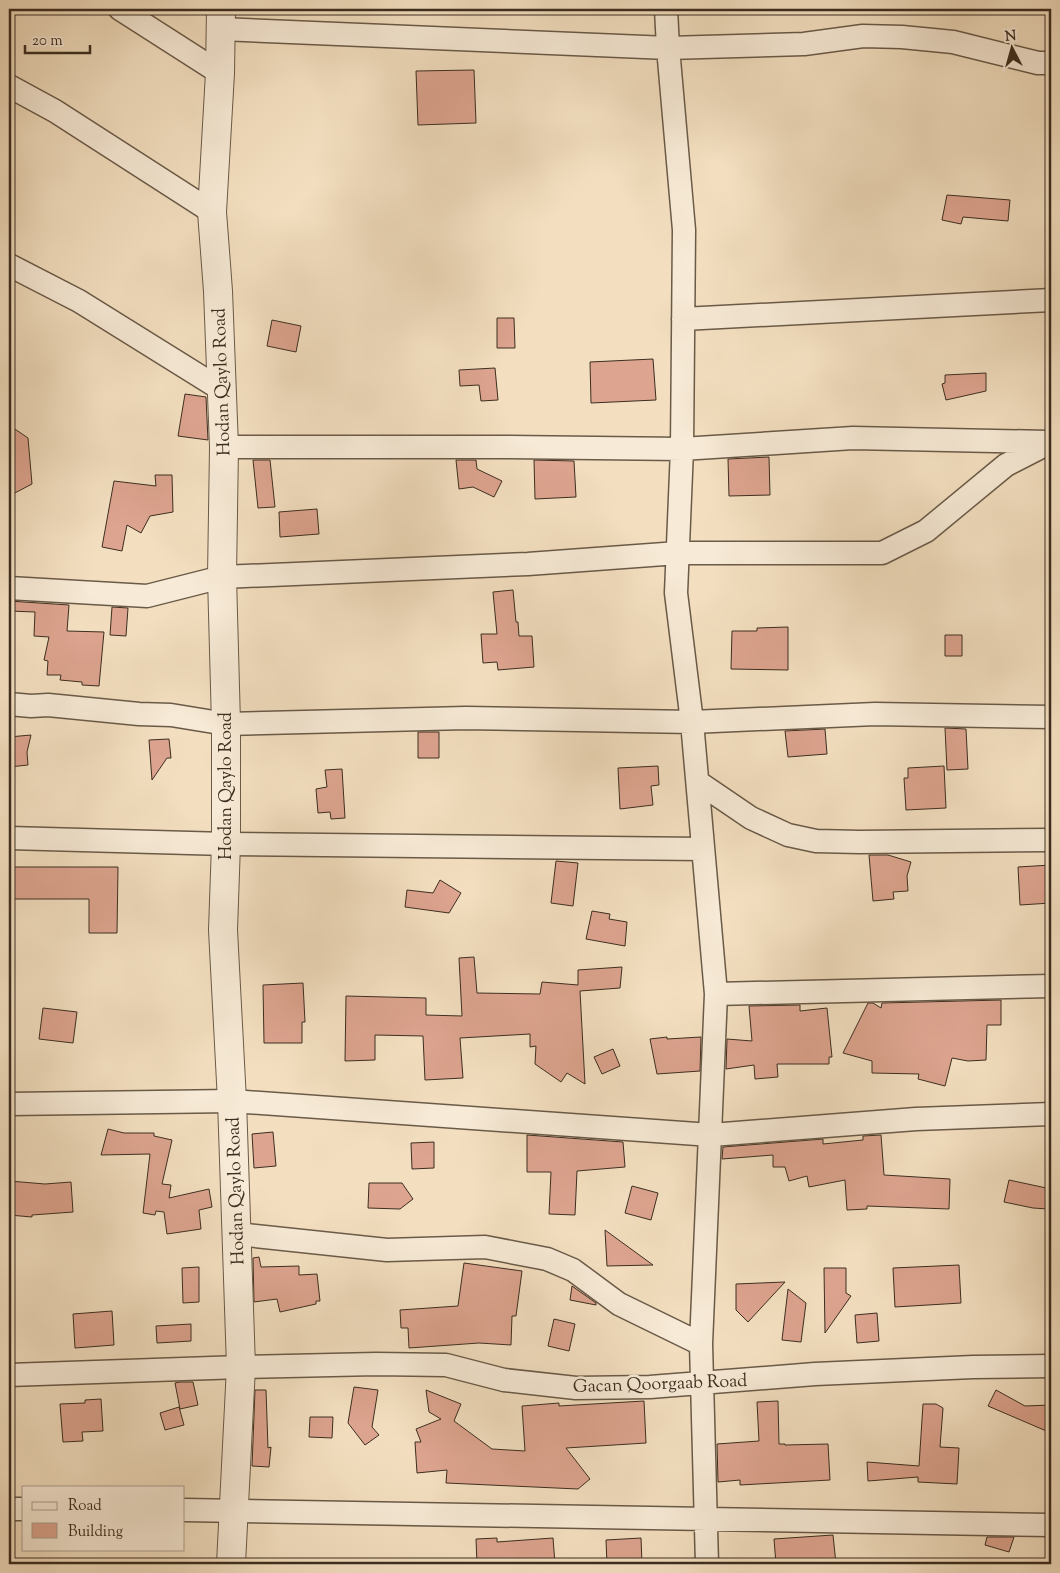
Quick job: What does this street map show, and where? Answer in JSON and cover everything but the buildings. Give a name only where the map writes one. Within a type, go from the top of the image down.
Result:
[{"type":"street","points":[[120,9],[220,73]]},
{"type":"street","points":[[666,9],[684,230],[682,449],[676,593],[698,782],[716,994],[701,1344],[707,1564]]},
{"type":"street","points":[[221,19],[668,48],[804,44],[863,36],[902,37],[953,42],[1038,63],[1051,63]]},
{"type":"street","name":"Hodan Qaylo Road","points":[[221,19],[220,73],[212,212],[218,291],[224,447],[222,577],[226,724],[226,844],[223,930],[232,1101],[240,1367],[231,1564]]},
{"type":"street","points":[[9,86],[54,111],[212,212]]},
{"type":"street","points":[[9,264],[80,301],[222,390]]},
{"type":"street","points":[[683,319],[1051,300]]},
{"type":"street","points":[[224,447],[682,449],[853,438],[1051,442]]},
{"type":"street","points":[[9,588],[147,596],[222,577],[528,564],[678,553],[882,553],[926,531],[1006,465],[1051,442]]},
{"type":"street","points":[[9,704],[48,705],[139,714],[171,715],[226,724],[466,718],[692,722],[875,714],[1051,717]]},
{"type":"street","points":[[698,782],[751,818],[788,834],[816,840],[860,842],[1051,840]]},
{"type":"street","points":[[9,838],[226,844],[703,849]]},
{"type":"street","points":[[716,994],[1051,986]]},
{"type":"street","points":[[9,1104],[232,1101],[711,1135],[916,1118],[1051,1114]]},
{"type":"street","points":[[237,1234],[387,1250],[485,1247],[547,1259],[573,1270],[619,1304],[701,1344]]},
{"type":"street","name":"Gacan Qoorgaab Road","points":[[9,1375],[240,1367],[376,1364],[446,1365],[504,1380],[576,1388],[702,1384],[825,1373],[1051,1366]]},
{"type":"street","points":[[9,1509],[22,1509]]},
{"type":"street","points":[[185,1510],[1051,1525]]}]
